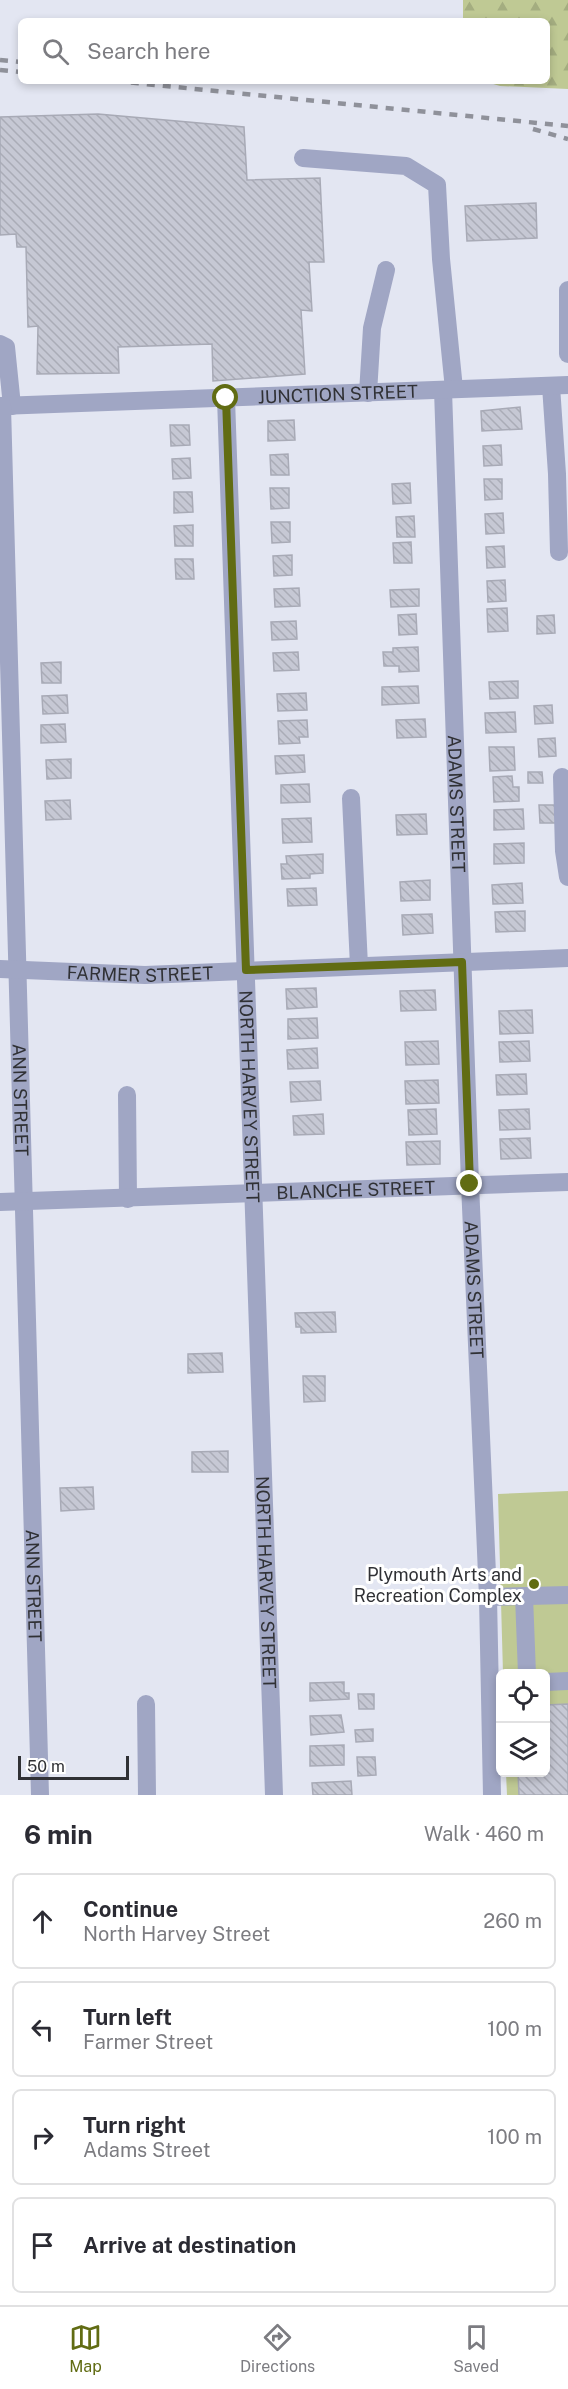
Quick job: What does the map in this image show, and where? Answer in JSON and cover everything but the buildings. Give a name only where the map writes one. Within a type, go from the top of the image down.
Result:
[{"type":"street","name":"ADAMS STREET","points":[[303,158],[406,166],[436,185],[449,389],[462,962],[470,1184],[488,1597],[495,1684],[492,1795]]},
{"type":"street","points":[[368,393],[372,328],[386,270]]},
{"type":"street","points":[[568,290],[568,354]]},
{"type":"street","name":"ANN STREET","points":[[0,344],[6,347],[9,969],[23,1201],[40,1795]]},
{"type":"street","name":"JUNCTION STREET","points":[[5,406],[560,385]]},
{"type":"street","points":[[559,552],[560,385]]},
{"type":"street","name":"NORTH HARVEY STREET","points":[[226,398],[274,1795]]},
{"type":"street","points":[[562,777],[564,851],[568,877]]},
{"type":"street","points":[[351,798],[359,966]]},
{"type":"street","name":"FARMER STREET","points":[[9,969],[122,975],[568,958]]},
{"type":"street","points":[[127,1095],[128,1199]]},
{"type":"street","name":"BLANCHE STREET","points":[[0,1202],[568,1182]]},
{"type":"street","points":[[488,1597],[568,1595]]},
{"type":"street","points":[[524,1596],[527,1669]]},
{"type":"street","points":[[550,1682],[568,1681]]},
{"type":"street","points":[[146,1704],[147,1795]]},
{"type":"green space","points":[[463,0],[568,0],[568,89],[493,84],[550,84],[550,18],[463,18]]},
{"type":"green space","name":"Plymouth Arts and Recreation Complex","points":[[568,1491],[568,1795],[507,1795],[506,1777],[550,1777],[550,1669],[503,1669],[498,1494]]},
{"type":"railway","points":[[0,60],[18,62]]},
{"type":"railway","points":[[0,70],[18,72]]},
{"type":"railway","points":[[145,84],[568,126]]},
{"type":"railway","points":[[533,129],[568,139]]},
{"type":"place","name":"Plymouth Arts and Recreation Complex","points":[[534,1584]]},
{"type":"route","points":[[226,398],[246,970],[462,962],[470,1184]]}]
